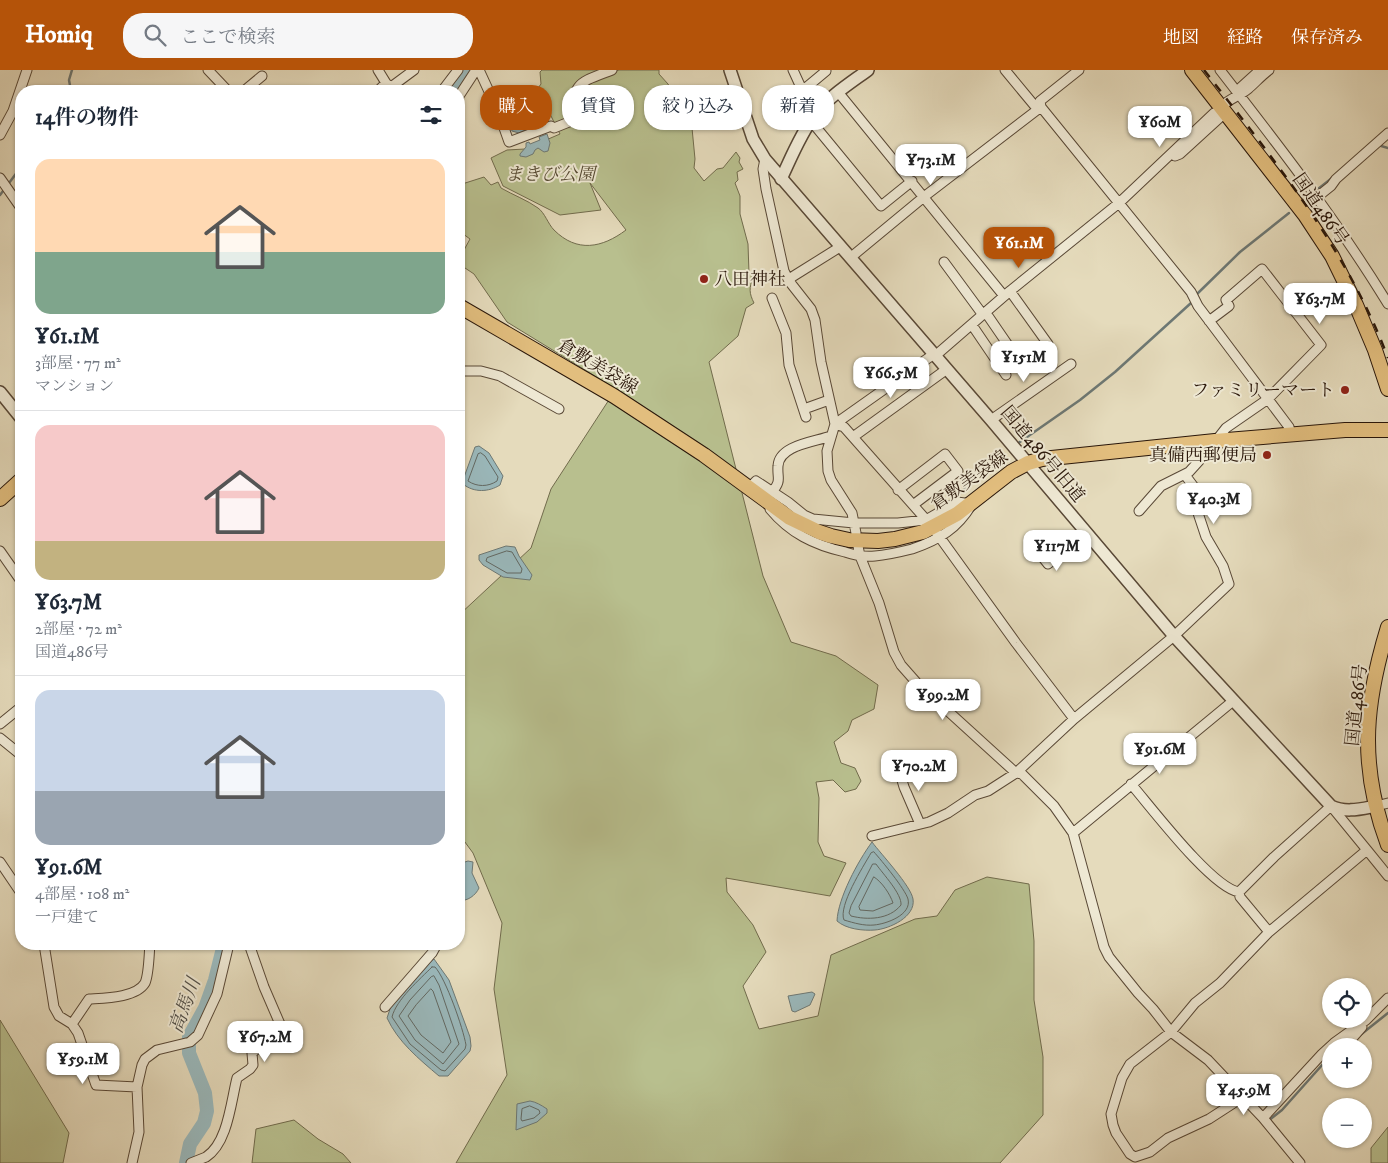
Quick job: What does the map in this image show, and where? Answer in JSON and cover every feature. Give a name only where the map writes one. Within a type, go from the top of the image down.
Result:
[{"type":"main road","name":"国道486号","points":[[1192,70],[1220,110],[1305,215],[1332,256],[1356,305],[1375,350],[1388,388]]},
{"type":"main road","name":"倉敷美袋線","points":[[465,309],[614,396],[760,492],[790,518],[830,536],[860,541],[895,539],[922,532],[947,521],[972,504],[1011,472],[1028,463],[1054,457],[1291,434],[1345,430],[1388,430]]},
{"type":"main road","points":[[0,499],[15,485]]},
{"type":"main road","name":"国道486号","points":[[1388,627],[1380,654],[1372,695],[1368,741],[1382,804],[1388,846]]},
{"type":"street","points":[[22,85],[27,70]]},
{"type":"street","points":[[208,70],[222,85]]},
{"type":"street","points":[[378,70],[389,85]]},
{"type":"street","points":[[394,85],[414,70]]},
{"type":"street","points":[[447,85],[458,70]]},
{"type":"street","points":[[465,87],[477,70],[480,72],[498,111],[509,142],[551,126],[554,128],[574,120],[573,101],[578,86],[584,80],[612,70]]},
{"type":"street","name":"国道486号旧道","points":[[730,70],[753,139],[765,159],[1028,463],[1174,636],[1331,806]]},
{"type":"street","points":[[793,70],[799,85]]},
{"type":"street","points":[[834,96],[868,70]]},
{"type":"street","points":[[1005,70],[1034,105],[1040,104]]},
{"type":"street","points":[[850,258],[1040,104],[1079,70]]},
{"type":"street","points":[[1220,70],[1240,92],[1372,278],[1388,304]]},
{"type":"street","points":[[1240,92],[1260,70]]},
{"type":"street","points":[[835,424],[934,355],[972,325],[1120,201],[1163,162],[1180,154],[1229,99],[1269,70]]},
{"type":"street","points":[[810,85],[826,72]]},
{"type":"street","points":[[251,85],[262,76]]},
{"type":"street","points":[[838,92],[925,196],[955,237],[1007,294],[1048,344]]},
{"type":"street","points":[[1040,104],[1120,201],[1190,292],[1198,306],[1289,427],[1291,434]]},
{"type":"street","points":[[0,135],[15,105]]},
{"type":"street","points":[[781,178],[805,130]]},
{"type":"street","points":[[822,130],[881,206],[912,181]]},
{"type":"street","points":[[1316,198],[1388,133]]},
{"type":"street","points":[[765,159],[766,189],[784,271],[789,281],[811,309],[815,320],[835,424],[826,450],[828,471],[831,480],[852,513],[856,533]]},
{"type":"street","points":[[0,178],[15,200]]},
{"type":"street","points":[[789,281],[792,277],[840,247]]},
{"type":"street","points":[[944,262],[1021,364]]},
{"type":"street","points":[[1139,511],[1160,486],[1185,475],[1230,424],[1268,399],[1321,345],[1262,269],[1226,300],[1229,306],[1209,321]]},
{"type":"street","points":[[772,298],[786,333],[788,364],[805,413],[829,400]]},
{"type":"street","points":[[972,325],[1006,375]]},
{"type":"street","points":[[991,420],[1071,364]]},
{"type":"street","points":[[853,437],[947,369]]},
{"type":"street","points":[[465,371],[481,370],[500,376],[559,409]]},
{"type":"street","points":[[0,392],[15,411]]},
{"type":"street","points":[[835,424],[844,427],[898,490],[928,521]]},
{"type":"street","points":[[760,492],[776,486],[780,476],[778,465],[781,457],[788,449],[831,436]]},
{"type":"street","points":[[898,490],[945,454],[958,471],[912,505]]},
{"type":"street","points":[[872,836],[929,822],[948,813],[975,795],[988,791],[1016,773],[1074,719],[1174,636],[1229,584],[1223,566],[1206,538],[1198,512],[1196,492],[1185,475]]},
{"type":"street","points":[[760,492],[813,519],[854,523],[928,521],[957,502],[972,504],[964,519],[922,546],[897,554],[873,557],[859,551],[828,548],[809,542],[788,527],[760,492]]},
{"type":"street","points":[[938,534],[1016,643],[1074,719]]},
{"type":"street","points":[[1032,544],[1048,564],[1086,534]]},
{"type":"street","points":[[0,551],[15,572]]},
{"type":"street","points":[[859,551],[879,603],[894,652],[901,665],[916,682],[1016,773],[1022,774],[1054,806],[1073,834],[1104,947],[1120,972],[1153,1009],[1170,1032],[1208,1060],[1300,1163]]},
{"type":"street","points":[[1073,834],[1233,701]]},
{"type":"street","points":[[0,724],[15,712]]},
{"type":"street","points":[[0,738],[15,749]]},
{"type":"street","points":[[898,767],[904,787],[920,824]]},
{"type":"street","points":[[1131,784],[1208,872],[1228,889],[1239,892]]},
{"type":"street","points":[[1331,806],[1350,810],[1382,804]]},
{"type":"street","points":[[1331,806],[1388,876]]},
{"type":"street","points":[[1239,892],[1274,857],[1331,806]]},
{"type":"street","points":[[1243,1097],[1209,1119],[1168,1138],[1150,1152],[1132,1156],[1116,1133],[1110,1114],[1122,1078],[1130,1064],[1170,1032],[1195,1003],[1220,983],[1268,932],[1367,850]]},
{"type":"street","points":[[0,862],[15,884]]},
{"type":"street","points":[[1239,892],[1240,897],[1268,932]]},
{"type":"street","points":[[45,950],[54,1008],[59,1016],[72,1024],[78,1033],[96,1085],[137,1087]]},
{"type":"street","points":[[72,1024],[89,999],[119,997],[139,989],[145,982],[149,950]]},
{"type":"street","points":[[132,1163],[139,1132],[137,1087],[145,1059],[162,1048],[190,1042],[198,1035],[217,994],[228,950]]},
{"type":"street","points":[[191,1163],[206,1156],[214,1149],[226,1125],[238,1078],[253,1065],[252,1053],[276,1032],[280,1024],[251,950]]},
{"type":"street","points":[[385,1007],[434,950]]},
{"type":"street","points":[[1372,1014],[1388,998]]},
{"type":"street","points":[[1264,1122],[1334,1043],[1355,1028]]},
{"type":"street","points":[[1352,1038],[1360,1028]]},
{"type":"green space","name":"まきび公園","points":[[542,70],[602,70],[603,76],[619,70],[659,70],[659,74],[668,85],[644,85],[644,130],[692,130],[694,168],[704,181],[717,169],[723,168],[736,152],[740,158],[739,162],[743,169],[737,172],[738,180],[735,183],[740,196],[740,214],[748,244],[749,273],[753,278],[750,291],[754,303],[746,308],[738,336],[709,362],[763,576],[791,642],[836,656],[878,685],[874,709],[852,720],[848,731],[834,742],[841,763],[855,768],[861,781],[856,789],[845,792],[833,780],[816,782],[819,798],[818,842],[824,856],[846,863],[830,896],[726,878],[727,892],[753,925],[766,952],[743,986],[759,1029],[818,1016],[831,955],[915,919],[937,916],[955,890],[987,877],[1029,884],[1034,941],[1034,1000],[1043,1057],[1043,1115],[1000,1163],[456,1163],[507,1075],[494,989],[502,923],[473,853],[465,842],[465,609],[531,548],[551,489],[616,389],[507,322],[474,274],[465,268],[465,248],[470,239],[465,235],[465,183],[484,177],[491,185],[498,182],[501,188],[538,208],[554,230],[572,242],[581,245],[599,244],[626,230],[590,183],[601,210],[560,215],[503,186],[491,158],[507,150],[525,149],[560,134],[552,118],[552,85],[541,84],[540,72]]},
{"type":"green space","points":[[0,1020],[69,1133],[63,1163],[0,1163]]},
{"type":"green space","points":[[294,1120],[318,1139],[343,1154],[351,1163],[252,1163],[256,1129]]},
{"type":"green space","points":[[1388,1127],[1388,1163],[1371,1163],[1372,1147]]},
{"type":"water","points":[[512,130],[525,130],[519,133]]},
{"type":"water","points":[[547,134],[550,143],[548,151],[544,152],[538,148],[533,154],[526,157],[520,156],[526,147],[526,143],[529,142],[530,144],[540,140],[539,137]]},
{"type":"water","points":[[479,446],[489,453],[503,476],[500,485],[486,490],[472,489],[465,486],[465,474],[475,447]]},
{"type":"water","points":[[506,546],[515,547],[532,575],[530,580],[503,577],[483,565],[479,560],[479,555]]},
{"type":"water","points":[[872,842],[907,886],[913,899],[913,905],[906,916],[887,927],[875,930],[855,929],[837,921],[838,912],[850,880]]},
{"type":"water","points":[[465,862],[473,862],[472,873],[479,888],[476,893],[465,900]]},
{"type":"water","points":[[434,959],[449,980],[470,1037],[470,1051],[448,1076],[439,1076],[417,1057],[397,1035],[387,1018],[391,1006],[430,961]]},
{"type":"water","points":[[812,992],[815,994],[810,1005],[795,1012],[792,1011],[788,996]]},
{"type":"water","points":[[530,1101],[547,1109],[547,1113],[537,1122],[516,1130],[517,1104]]},
{"type":"waterway","points":[[70,85],[69,80],[72,70]]},
{"type":"waterway","name":"高馬川","points":[[455,85],[466,70]]},
{"type":"waterway","points":[[1378,145],[1388,148]]},
{"type":"waterway","points":[[0,195],[15,175]]},
{"type":"waterway","points":[[1318,189],[1332,178]]},
{"type":"waterway","points":[[1196,295],[1240,252],[1289,213]]},
{"type":"waterway","points":[[1017,444],[1080,400],[1115,372],[1191,303]]},
{"type":"waterway","points":[[949,502],[1005,456]]},
{"type":"waterway","name":"高馬川","points":[[186,1163],[190,1144],[204,1123],[207,1111],[205,1093],[189,1053],[189,1037],[205,1008],[222,950]]},
{"type":"waterway","points":[[1359,1036],[1388,1013]]},
{"type":"waterway","points":[[1268,1121],[1282,1110],[1322,1065]]},
{"type":"railway","points":[[1204,70],[1283,172],[1307,207],[1352,280],[1388,358]]},
{"type":"place","name":"八田神社","points":[[704,279]]},
{"type":"place","name":"ファミリーマート","points":[[1345,390]]},
{"type":"place","name":"真備西郵便局","points":[[1267,455]]}]
